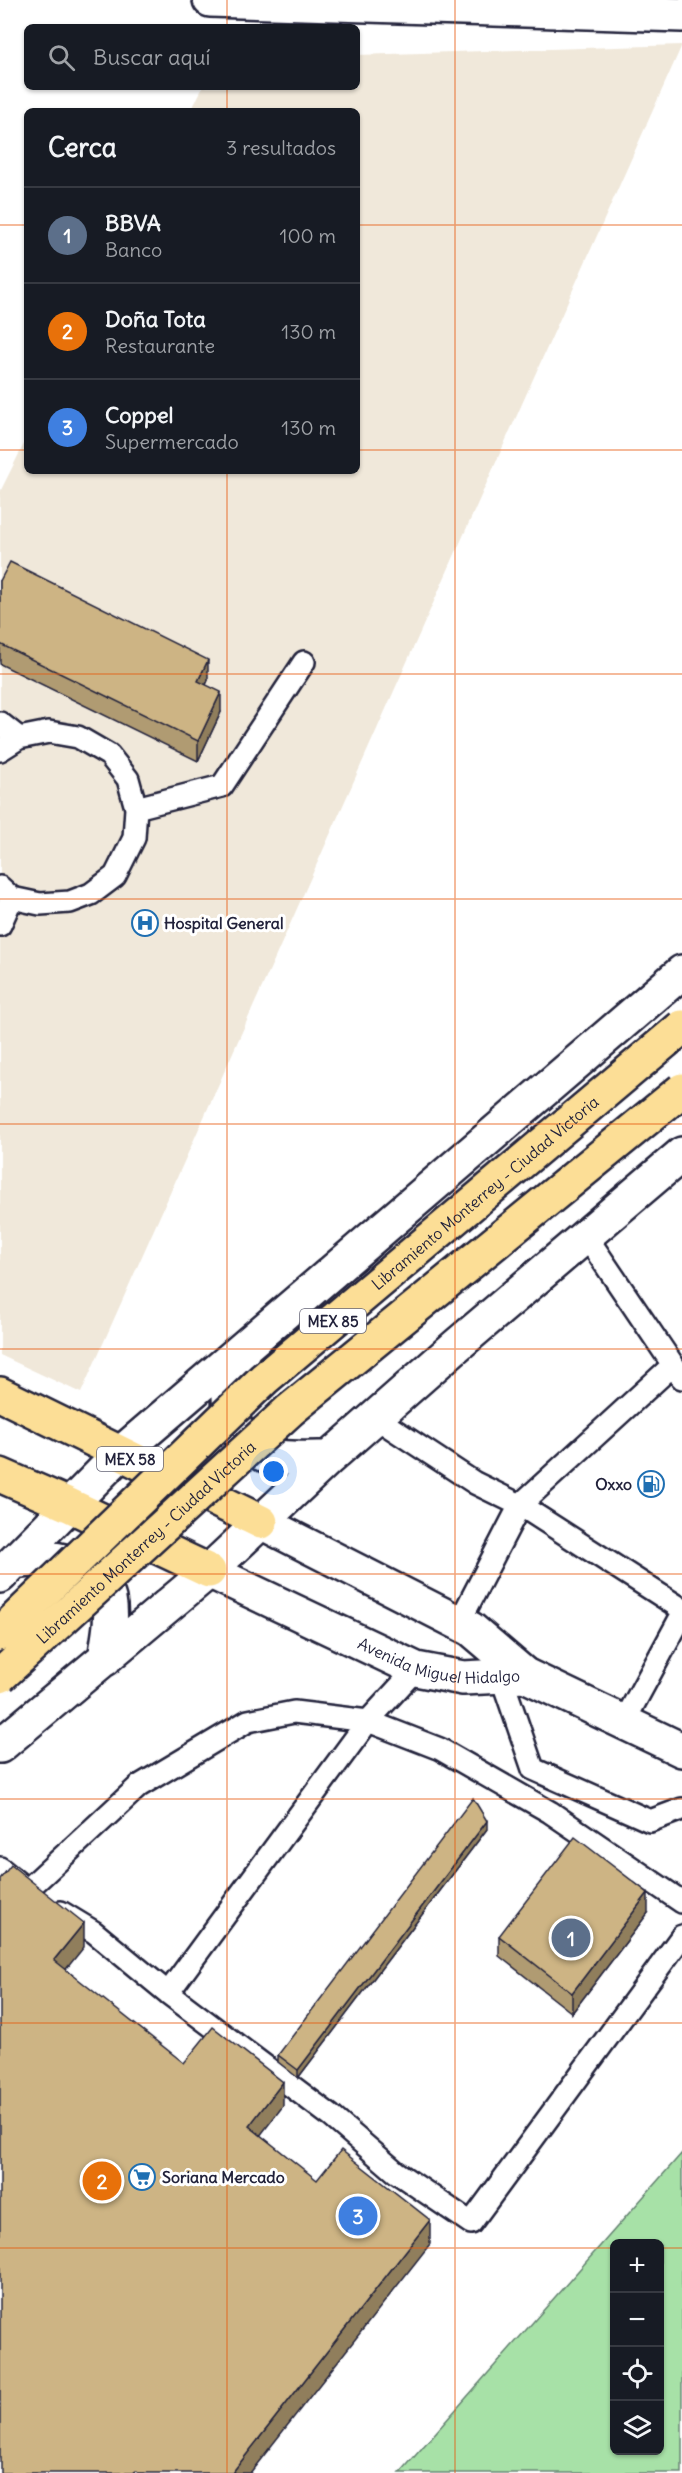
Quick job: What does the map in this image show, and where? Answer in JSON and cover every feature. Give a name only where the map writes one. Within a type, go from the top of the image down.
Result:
[{"type":"main road","name":"Libramiento Monterrey - Ciudad Victoria","points":[[0,1634],[264,1379],[682,1027]]},
{"type":"main road","name":"Libramiento Monterrey - Ciudad Victoria","points":[[0,1676],[290,1410],[682,1090]]},
{"type":"main road","name":"MEX 58","points":[[0,1394],[261,1522]]},
{"type":"main road","points":[[0,1475],[209,1571]]},
{"type":"street","points":[[210,0],[682,15]]},
{"type":"street","points":[[7,1569],[120,1454],[682,972]]},
{"type":"street","points":[[0,1746],[209,1571],[329,1458],[456,1346],[682,1154]]},
{"type":"street","points":[[247,1343],[230,1378],[229,1406],[238,1435],[260,1453],[288,1458],[329,1458]]},
{"type":"street","name":"Avenida Miguel Hidalgo","points":[[261,1522],[471,1629],[513,1675]]},
{"type":"street","points":[[7,1569],[48,1558],[78,1563],[98,1579],[109,1597],[111,1622],[105,1659]]},
{"type":"street","name":"Avenida Miguel Hidalgo","points":[[209,1571],[416,1669],[463,1678],[513,1675]]},
{"type":"street","points":[[513,1675],[624,1722],[682,1750]]},
{"type":"lane","points":[[136,808],[222,786],[304,662]]},
{"type":"lane","points":[[0,723],[20,738]]},
{"type":"lane","points":[[0,750],[20,738],[49,732],[78,736],[109,755],[128,780],[136,808],[134,838],[115,876],[91,894],[70,902],[40,903],[6,893],[0,924]]},
{"type":"lane","points":[[459,1623],[520,1505],[678,1372],[585,1236]]},
{"type":"lane","points":[[376,1418],[475,1483],[520,1505],[682,1609]]},
{"type":"lane","points":[[624,1722],[682,1615]]},
{"type":"lane","points":[[168,1993],[368,1721],[416,1669]]},
{"type":"lane","points":[[513,1675],[532,1769],[650,1821],[682,1809]]},
{"type":"lane","points":[[27,1890],[139,1786],[248,1721],[294,1712],[368,1721],[450,1755],[550,1812],[682,1902]]},
{"type":"lane","points":[[0,1868],[27,1890],[94,1932],[168,1993],[331,2116],[396,2172],[471,2223],[682,1936]]},
{"type":"shaded area","name":"Hospital General","points":[[682,45],[81,1393],[0,1355],[0,492],[24,444],[24,474],[360,474],[360,108],[192,108],[202,90],[360,90],[360,55]]},
{"type":"green space","points":[[682,2153],[682,2473],[400,2473]]},
{"type":"building","points":[[10,562],[208,660],[198,681],[221,692],[198,741],[0,644],[0,581]]},
{"type":"building","points":[[473,1798],[487,1821],[298,2070],[278,2055]]},
{"type":"building","points":[[575,1837],[648,1893],[572,1993],[499,1936]]},
{"type":"building","name":"Soriana Mercado","points":[[11,1865],[84,1923],[54,1960],[184,2063],[213,2027],[283,2082],[249,2126],[317,2180],[341,2150],[430,2220],[232,2473],[138,2473],[136,2471],[133,2473],[0,2473],[0,1879]]},
{"type":"place","name":"Hospital General","points":[[145,923]]},
{"type":"place","name":"Oxxo","points":[[651,1484]]},
{"type":"place","name":"BBVA","points":[[571,1938]]},
{"type":"place","name":"Soriana Mercado","points":[[142,2177]]},
{"type":"place","name":"Doña Tota","points":[[102,2181]]},
{"type":"place","name":"Coppel","points":[[358,2216]]}]
